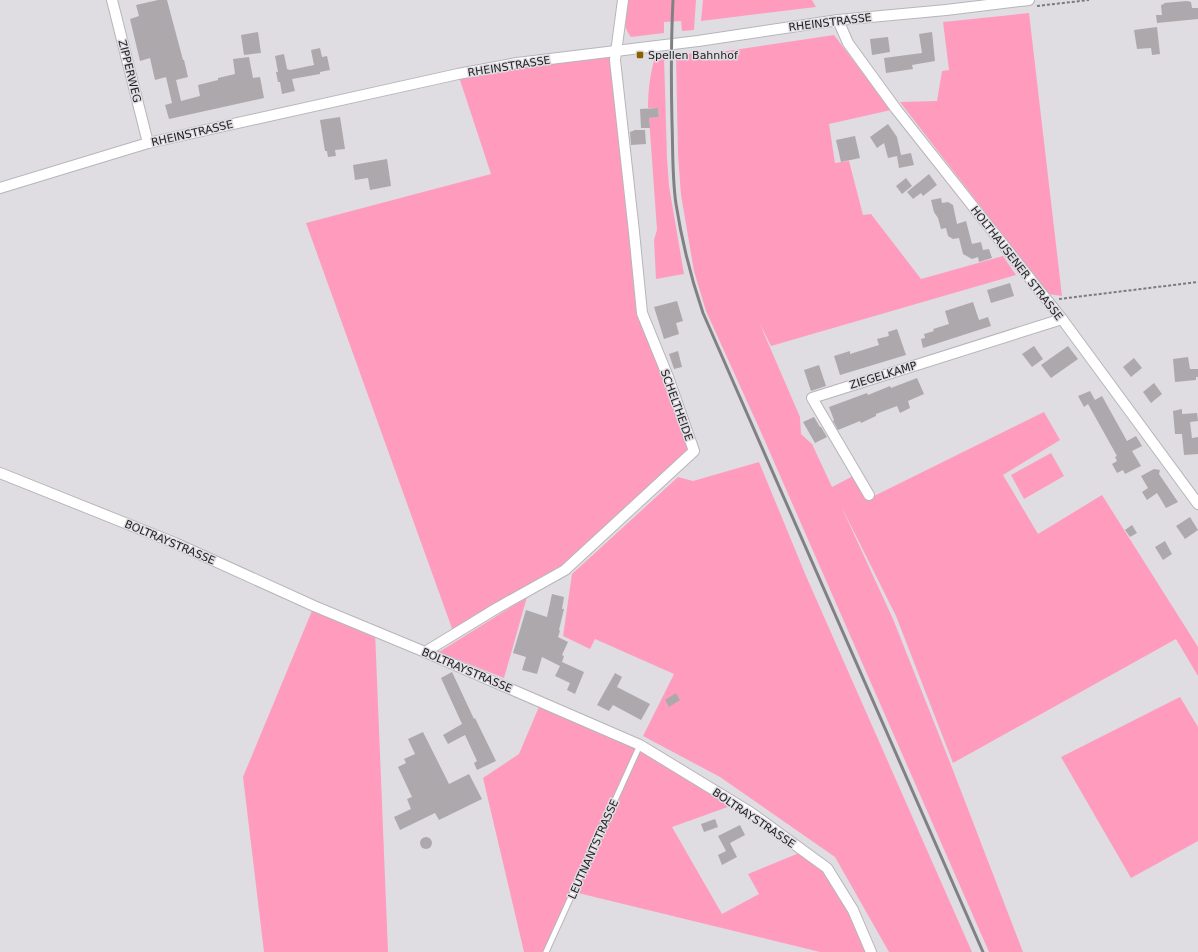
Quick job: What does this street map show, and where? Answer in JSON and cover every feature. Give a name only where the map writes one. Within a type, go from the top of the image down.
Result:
[{"type":"street","name":"ZIPPERWEG","points":[[112,0],[148,143]]},
{"type":"street","points":[[615,50],[623,0]]},
{"type":"street","name":"RHEINSTRASSE","points":[[0,188],[148,143],[458,74],[517,63],[698,41],[838,20],[1032,3]]},
{"type":"street","name":"HOLTHAUSENER STRASSE","points":[[838,20],[848,43],[896,109],[1062,319],[1198,504]]},
{"type":"street","name":"SCHELTHEIDE","points":[[425,652],[497,608],[566,570],[694,451],[668,376],[642,313],[616,75],[615,50]]},
{"type":"street","name":"ZIEGELKAMP","points":[[869,495],[812,398],[1062,319]]},
{"type":"street","name":"BOLTRAYSTRASSE","points":[[0,473],[175,543],[314,606],[425,652],[640,746],[750,812],[828,868],[853,910],[871,952]]},
{"type":"lane","name":"LEUTNANTSTRASSE","points":[[546,952],[640,746]]},
{"type":"path","points":[[1032,3],[1089,0]]},
{"type":"path","points":[[1049,302],[1058,299],[1198,282]]},
{"type":"shaded area","points":[[628,0],[696,0],[694,30],[682,31],[681,21],[664,22],[664,33],[631,37],[625,24]]},
{"type":"shaded area","points":[[703,0],[812,0],[816,7],[701,21]]},
{"type":"shaded area","points":[[1029,13],[1062,296],[1048,294],[900,102],[937,101],[942,71],[949,70],[943,22]]},
{"type":"shaded area","points":[[834,35],[891,110],[829,124],[835,163],[849,161],[863,215],[871,214],[921,279],[1003,256],[1016,275],[771,346],[759,322],[800,417],[801,434],[812,444],[832,487],[855,475],[868,499],[1044,412],[1060,440],[1003,475],[1038,534],[1102,495],[1198,647],[1198,676],[1176,639],[953,763],[896,616],[841,506],[893,619],[1023,952],[989,952],[760,430],[706,311],[694,271],[681,195],[678,155],[676,56],[699,52],[700,55]]},
{"type":"shaded area","points":[[615,50],[642,313],[694,451],[565,570],[454,634],[306,223],[491,174],[458,74]]},
{"type":"shaded area","points":[[664,56],[669,186],[684,274],[656,279],[654,240],[657,230],[649,118],[659,117],[658,108],[648,108],[648,102],[655,57]]},
{"type":"shaded area","points":[[1051,453],[1064,476],[1024,499],[1011,475]]},
{"type":"shaded area","points":[[759,462],[806,576],[972,952],[889,952],[835,857],[720,777],[643,736],[674,674],[595,639],[590,649],[563,636],[572,574],[678,477],[693,481]]},
{"type":"shaded area","points":[[527,597],[504,678],[439,652]]},
{"type":"shaded area","points":[[314,606],[375,631],[388,952],[264,952],[243,777]]},
{"type":"shaded area","points":[[1180,697],[1198,727],[1198,841],[1131,878],[1061,757]]},
{"type":"shaded area","points":[[541,702],[640,745],[736,804],[672,827],[722,914],[759,894],[748,874],[804,851],[827,868],[871,952],[820,952],[574,892],[546,952],[524,952],[483,778],[519,754]]},
{"type":"building","points":[[158,0],[167,0],[188,77],[176,80],[181,101],[200,96],[198,85],[235,74],[233,59],[249,57],[253,78],[260,77],[264,98],[169,119],[165,105],[172,103],[166,77],[155,80],[150,58],[140,61],[130,19],[139,16],[136,5]]},
{"type":"building","points":[[1191,2],[1192,8],[1198,8],[1198,19],[1157,23],[1156,15],[1162,15],[1161,5],[1164,3]]},
{"type":"building","points":[[1157,27],[1160,54],[1152,55],[1151,48],[1137,49],[1134,30]]},
{"type":"building","points":[[258,32],[261,53],[244,55],[241,35]]},
{"type":"building","points":[[932,32],[935,61],[912,65],[913,69],[886,73],[884,58],[922,53],[919,34]]},
{"type":"building","points":[[888,37],[890,52],[872,55],[870,39]]},
{"type":"building","points":[[320,48],[322,57],[327,56],[330,70],[320,72],[320,74],[292,79],[295,91],[282,94],[280,82],[278,82],[276,72],[278,72],[275,56],[284,54],[287,69],[290,70],[314,65],[311,50]]},
{"type":"building","points":[[658,108],[659,117],[649,118],[650,128],[641,128],[640,109]]},
{"type":"building","points":[[340,117],[345,149],[335,150],[336,156],[328,157],[327,151],[325,151],[320,120]]},
{"type":"building","points":[[888,124],[897,137],[901,155],[911,153],[914,165],[899,168],[897,156],[888,158],[884,143],[877,148],[870,137]]},
{"type":"building","points":[[635,130],[645,130],[646,144],[631,145],[630,132]]},
{"type":"building","points":[[855,136],[860,158],[841,162],[836,140]]},
{"type":"building","points":[[387,159],[391,186],[370,190],[368,178],[355,180],[353,165]]},
{"type":"building","points":[[929,174],[937,185],[923,196],[921,193],[913,199],[907,192]]},
{"type":"building","points":[[906,178],[912,186],[902,194],[896,186]]},
{"type":"building","points":[[941,198],[942,203],[948,202],[953,205],[957,224],[966,221],[972,244],[981,242],[983,250],[989,249],[992,258],[979,262],[978,257],[972,259],[963,254],[959,238],[953,239],[948,236],[946,228],[941,229],[931,200]]},
{"type":"building","points":[[1010,283],[1014,296],[991,303],[987,290]]},
{"type":"building","points":[[677,301],[683,321],[676,323],[679,334],[664,339],[654,307]]},
{"type":"building","points":[[973,302],[979,320],[988,317],[991,326],[923,348],[921,339],[925,338],[924,334],[934,331],[933,329],[949,324],[945,311]]},
{"type":"building","points":[[897,329],[906,355],[840,375],[834,356],[850,351],[850,354],[879,345],[877,339],[889,336],[888,332]]},
{"type":"building","points":[[1034,346],[1043,359],[1032,367],[1022,354]]},
{"type":"building","points":[[1068,346],[1078,359],[1051,378],[1041,365]]},
{"type":"building","points":[[678,351],[682,367],[674,369],[669,354]]},
{"type":"building","points":[[1188,357],[1190,369],[1198,369],[1198,377],[1196,377],[1196,380],[1175,382],[1173,359]]},
{"type":"building","points":[[1134,358],[1142,368],[1131,377],[1123,367]]},
{"type":"building","points":[[819,365],[826,386],[811,391],[804,370]]},
{"type":"building","points":[[917,378],[924,394],[908,401],[910,408],[900,413],[897,406],[876,414],[876,416],[861,423],[860,421],[838,430],[833,421],[834,420],[829,407],[867,393],[868,395],[890,386],[891,388]]},
{"type":"building","points":[[1154,383],[1162,394],[1151,403],[1143,392]]},
{"type":"building","points":[[1090,391],[1095,400],[1102,396],[1127,441],[1136,436],[1142,446],[1132,451],[1141,466],[1125,474],[1123,470],[1117,473],[1112,464],[1117,461],[1115,457],[1117,456],[1088,404],[1084,407],[1078,396]]},
{"type":"building","points":[[1182,409],[1182,414],[1197,413],[1198,421],[1190,422],[1192,438],[1198,437],[1198,454],[1184,455],[1182,434],[1175,434],[1173,411]]},
{"type":"building","points":[[814,417],[827,437],[815,443],[803,422]]},
{"type":"building","points":[[1154,469],[1160,470],[1159,474],[1178,502],[1166,508],[1157,493],[1147,500],[1142,492],[1148,488],[1141,476]]},
{"type":"building","points":[[1190,517],[1198,530],[1185,539],[1176,526]]},
{"type":"building","points":[[1132,525],[1137,533],[1130,537],[1125,530]]},
{"type":"building","points":[[1165,541],[1172,554],[1163,560],[1155,547]]},
{"type":"building","points":[[552,594],[564,597],[562,609],[564,609],[558,637],[568,642],[562,655],[564,656],[562,662],[584,672],[575,694],[567,690],[570,683],[555,676],[560,666],[542,657],[537,674],[522,670],[526,657],[513,653],[526,610],[547,617]]},
{"type":"building","points":[[452,672],[496,761],[477,770],[474,763],[477,761],[465,735],[448,744],[443,735],[462,724],[441,678]]},
{"type":"building","points":[[615,673],[622,677],[617,687],[650,704],[641,720],[613,705],[609,711],[597,705]]},
{"type":"building","points":[[676,693],[680,700],[669,707],[665,700]]},
{"type":"building","points":[[423,732],[449,784],[469,774],[482,799],[439,820],[435,813],[400,830],[394,817],[411,809],[407,799],[412,797],[398,767],[406,763],[404,759],[415,754],[408,739]]},
{"type":"building","points":[[715,819],[718,827],[704,832],[701,824]]},
{"type":"building","points":[[740,825],[745,835],[730,843],[737,857],[722,865],[718,855],[726,851],[718,836]]},
{"type":"building","points":[[428,837],[431,838],[431,848],[424,849],[421,848],[420,841],[421,838]]},
{"type":"railway","points":[[673,0],[671,76],[674,184],[676,204],[687,260],[703,313],[983,952]]},
{"type":"place","name":"Spellen Bahnhof","points":[[640,55]]}]
